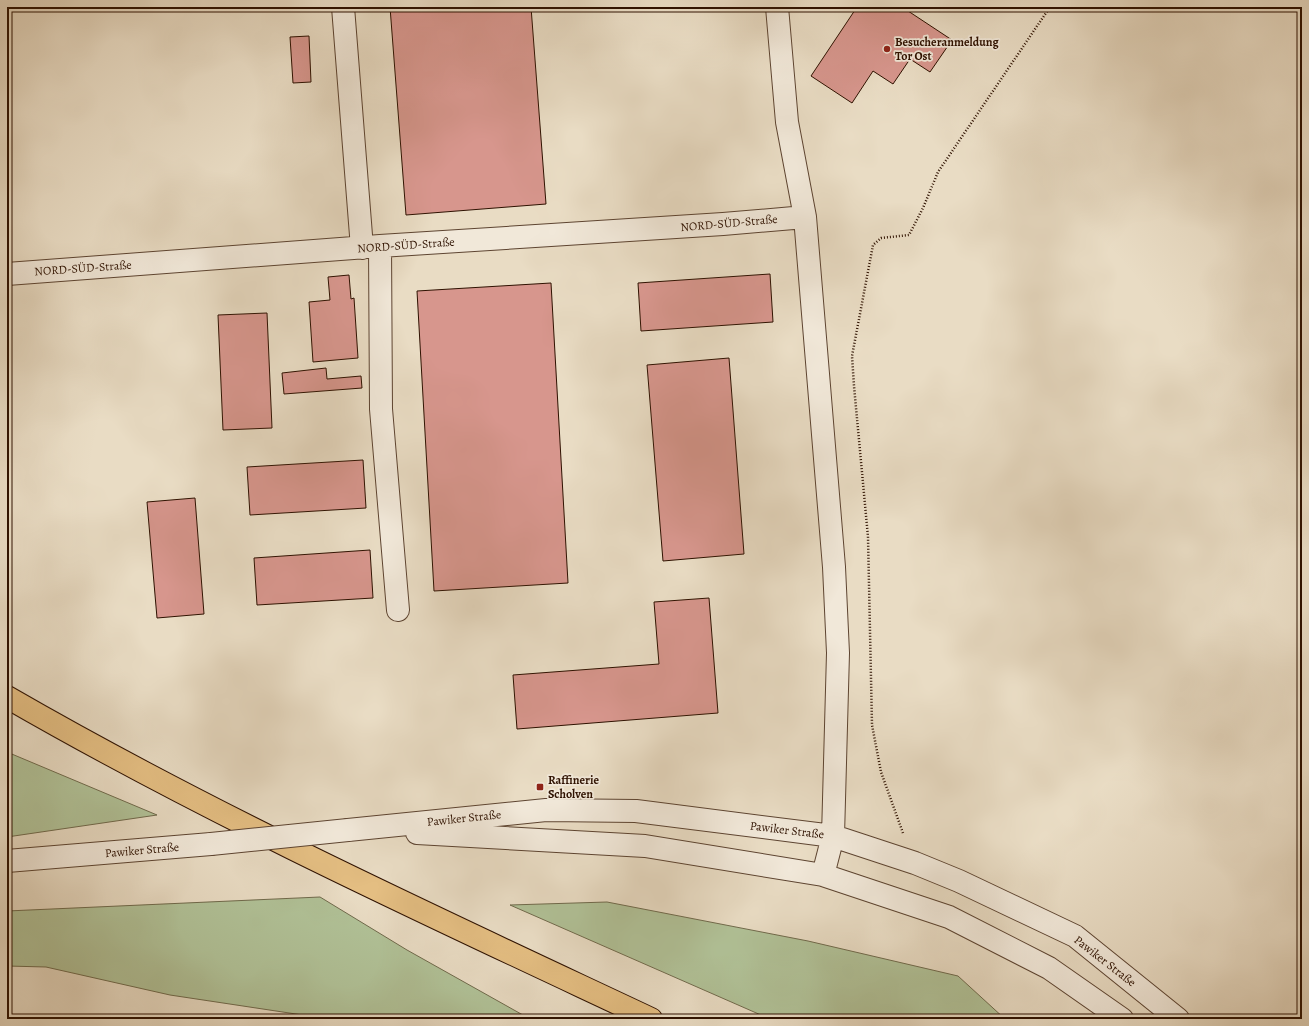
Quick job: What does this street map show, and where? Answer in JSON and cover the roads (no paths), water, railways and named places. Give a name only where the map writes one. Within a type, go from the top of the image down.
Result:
[{"type":"highway","points":[[7,697],[81,740],[331,869],[651,1019]]},
{"type":"street","points":[[343,7],[371,247],[381,409],[398,610]]},
{"type":"street","points":[[777,7],[787,122],[805,217],[834,567],[838,653],[833,836],[823,875]]},
{"type":"street","name":"NORD-SÜD-Straße","points":[[7,274],[805,217]]},
{"type":"street","name":"Pawiker Straße","points":[[7,861],[211,844],[546,810],[636,812],[833,836],[915,863],[959,881],[1074,936],[1178,1019]]},
{"type":"street","name":"Pawiker Straße","points":[[348,830],[645,846],[823,875],[949,917],[1049,968],[1122,1019]]},
{"type":"place","name":"Besucheranmeldung Tor Ost","points":[[887,49]]},
{"type":"place","name":"Raffinerie Scholven","points":[[540,787]]}]
